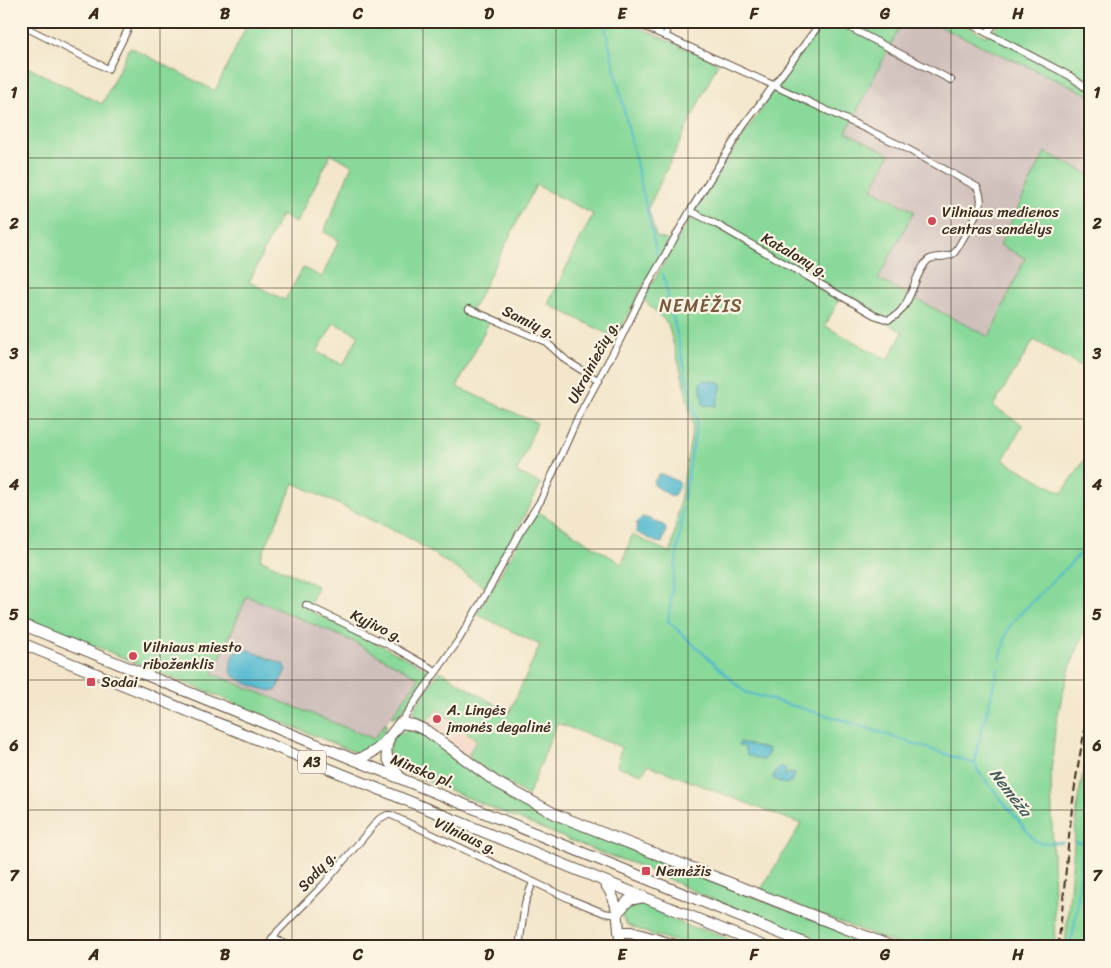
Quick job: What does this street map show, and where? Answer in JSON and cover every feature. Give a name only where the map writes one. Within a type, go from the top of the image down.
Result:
[{"type":"highway","name":"Minsko pl.","points":[[21,624],[814,947]]},
{"type":"highway","name":"A3","points":[[21,643],[766,947]]},
{"type":"highway","points":[[355,760],[374,753],[400,723],[414,725],[427,731],[496,782],[557,815],[893,947]]},
{"type":"highway","points":[[390,736],[386,749],[387,758],[389,764],[401,779]]},
{"type":"highway","points":[[602,880],[613,895],[618,914],[619,932],[631,932],[682,947]]},
{"type":"highway","points":[[618,914],[629,900],[645,897]]},
{"type":"main road","points":[[619,932],[620,947]]},
{"type":"street","points":[[21,25],[108,69],[132,21]]},
{"type":"street","points":[[632,21],[774,85]]},
{"type":"street","points":[[666,37],[669,21]]},
{"type":"street","name":"Ukrainiečių g.","points":[[400,723],[458,641],[519,534],[541,500],[578,417],[621,338],[642,294],[690,211],[744,125],[822,21]]},
{"type":"street","points":[[837,21],[951,80]]},
{"type":"street","points":[[964,21],[1070,76],[1090,91]]},
{"type":"street","points":[[987,34],[996,21]]},
{"type":"street","name":"Katalonų g.","points":[[690,211],[888,320],[896,316],[904,308],[920,272],[929,260],[934,257],[944,258],[955,253],[980,206],[980,196],[976,187],[900,145],[774,85]]},
{"type":"street","name":"Samių g.","points":[[469,309],[546,342],[567,361],[599,380]]},
{"type":"street","name":"Kyjivo g.","points":[[306,605],[397,649],[436,671]]},
{"type":"street","name":"Vilniaus g.","points":[[387,814],[604,913],[618,914]]},
{"type":"street","name":"Sodų g.","points":[[267,947],[272,938],[323,885],[379,819],[387,814]]},
{"type":"street","points":[[519,947],[525,903],[533,882]]},
{"type":"street","points":[[272,938],[292,947]]},
{"type":"shaded area","points":[[903,21],[927,21],[1090,95],[1090,175],[1046,152],[1000,245],[1025,257],[989,337],[877,279],[914,211],[872,189],[846,132]]},
{"type":"shaded area","points":[[247,596],[354,642],[419,678],[374,739],[212,674]]},
{"type":"shaded area","points":[[438,709],[478,740],[469,751],[470,758],[423,725]]},
{"type":"green space","points":[[249,21],[625,21],[718,63],[648,208],[656,236],[669,241],[616,338],[548,304],[593,214],[536,185],[470,314],[489,322],[457,387],[537,423],[517,472],[541,484],[486,588],[411,539],[294,483],[260,559],[317,586],[308,610],[431,671],[398,716],[391,717],[419,678],[354,642],[247,596],[213,674],[374,739],[386,722],[384,734],[372,749],[364,753],[357,753],[21,616],[21,64],[102,104],[130,47],[215,91]],"holes":[[[331,154],[352,165],[324,232],[339,240],[322,277],[303,268],[285,300],[249,282],[281,215],[296,223]],[[334,323],[359,335],[343,365],[317,352]]]},
{"type":"green space","points":[[825,21],[903,21],[846,132],[890,154],[872,189],[914,211],[878,279],[989,337],[1025,258],[1000,245],[1045,152],[1090,175],[1090,371],[1034,340],[993,406],[1023,425],[1003,460],[1062,493],[1090,452],[1090,620],[1070,667],[1062,696],[1055,729],[1051,773],[1055,947],[907,947],[891,942],[760,891],[801,824],[648,765],[642,774],[617,766],[621,747],[557,723],[528,796],[473,761],[469,753],[477,740],[438,709],[423,725],[416,715],[415,707],[440,671],[509,713],[540,645],[477,614],[537,511],[622,564],[632,535],[671,553],[693,426],[668,324],[643,299],[697,206],[774,90]],"holes":[[[840,298],[903,332],[888,360],[825,326]]]},
{"type":"green space","points":[[927,21],[958,21],[985,36],[992,32],[1001,21],[1090,21],[1090,95]]},
{"type":"green space","points":[[410,730],[424,734],[447,752],[519,800],[561,821],[881,947],[831,947],[700,894],[640,866],[596,851],[401,770],[393,761],[390,749],[396,734]]},
{"type":"green space","points":[[1090,738],[1090,947],[1065,947],[1078,799]]},
{"type":"green space","points":[[638,902],[688,926],[712,932],[747,947],[695,947],[627,925],[622,917],[624,910],[629,905]]},
{"type":"water","points":[[703,380],[722,384],[716,406],[703,405],[700,383]]},
{"type":"water","points":[[662,474],[679,482],[674,495],[671,496],[654,485],[654,481]]},
{"type":"water","points":[[642,517],[665,526],[666,530],[662,543],[636,532],[637,522]]},
{"type":"water","points":[[241,647],[283,664],[286,669],[276,691],[255,686],[233,675],[230,670],[232,656]]},
{"type":"water","points":[[740,742],[768,749],[769,752],[764,760],[761,760],[747,755],[745,748],[739,745]]},
{"type":"water","points":[[781,766],[786,769],[785,776],[790,773],[795,774],[791,782],[784,784],[774,779],[773,776],[778,767]]},
{"type":"waterway","points":[[604,22],[657,254]]},
{"type":"waterway","points":[[663,274],[697,422],[684,500]]},
{"type":"waterway","points":[[683,508],[668,621],[745,692],[846,721],[975,764]]},
{"type":"waterway","name":"Nemėža","points":[[1000,660],[1007,632],[1013,621],[1090,544]]},
{"type":"waterway","name":"Nemėža","points":[[998,669],[977,749],[975,764],[978,771],[1035,841],[1041,843],[1063,842]]},
{"type":"waterway","name":"Nemėža","points":[[1076,842],[1090,844]]},
{"type":"waterway","points":[[1070,947],[1077,911],[1083,843]]},
{"type":"railway","points":[[1058,947],[1073,798],[1090,710]]},
{"type":"place","name":"Vilniaus medienos centras sandėlys","points":[[932,221]]},
{"type":"place","name":"Vilniaus miesto riboženklis","points":[[133,656]]},
{"type":"place","name":"Sodai","points":[[91,682]]},
{"type":"place","name":"A. Lingės įmonės degalinė","points":[[437,719]]},
{"type":"place","name":"Nemėžis","points":[[646,871]]},
{"type":"district","name":"NEMĖŽIS","points":[[701,306]]}]
